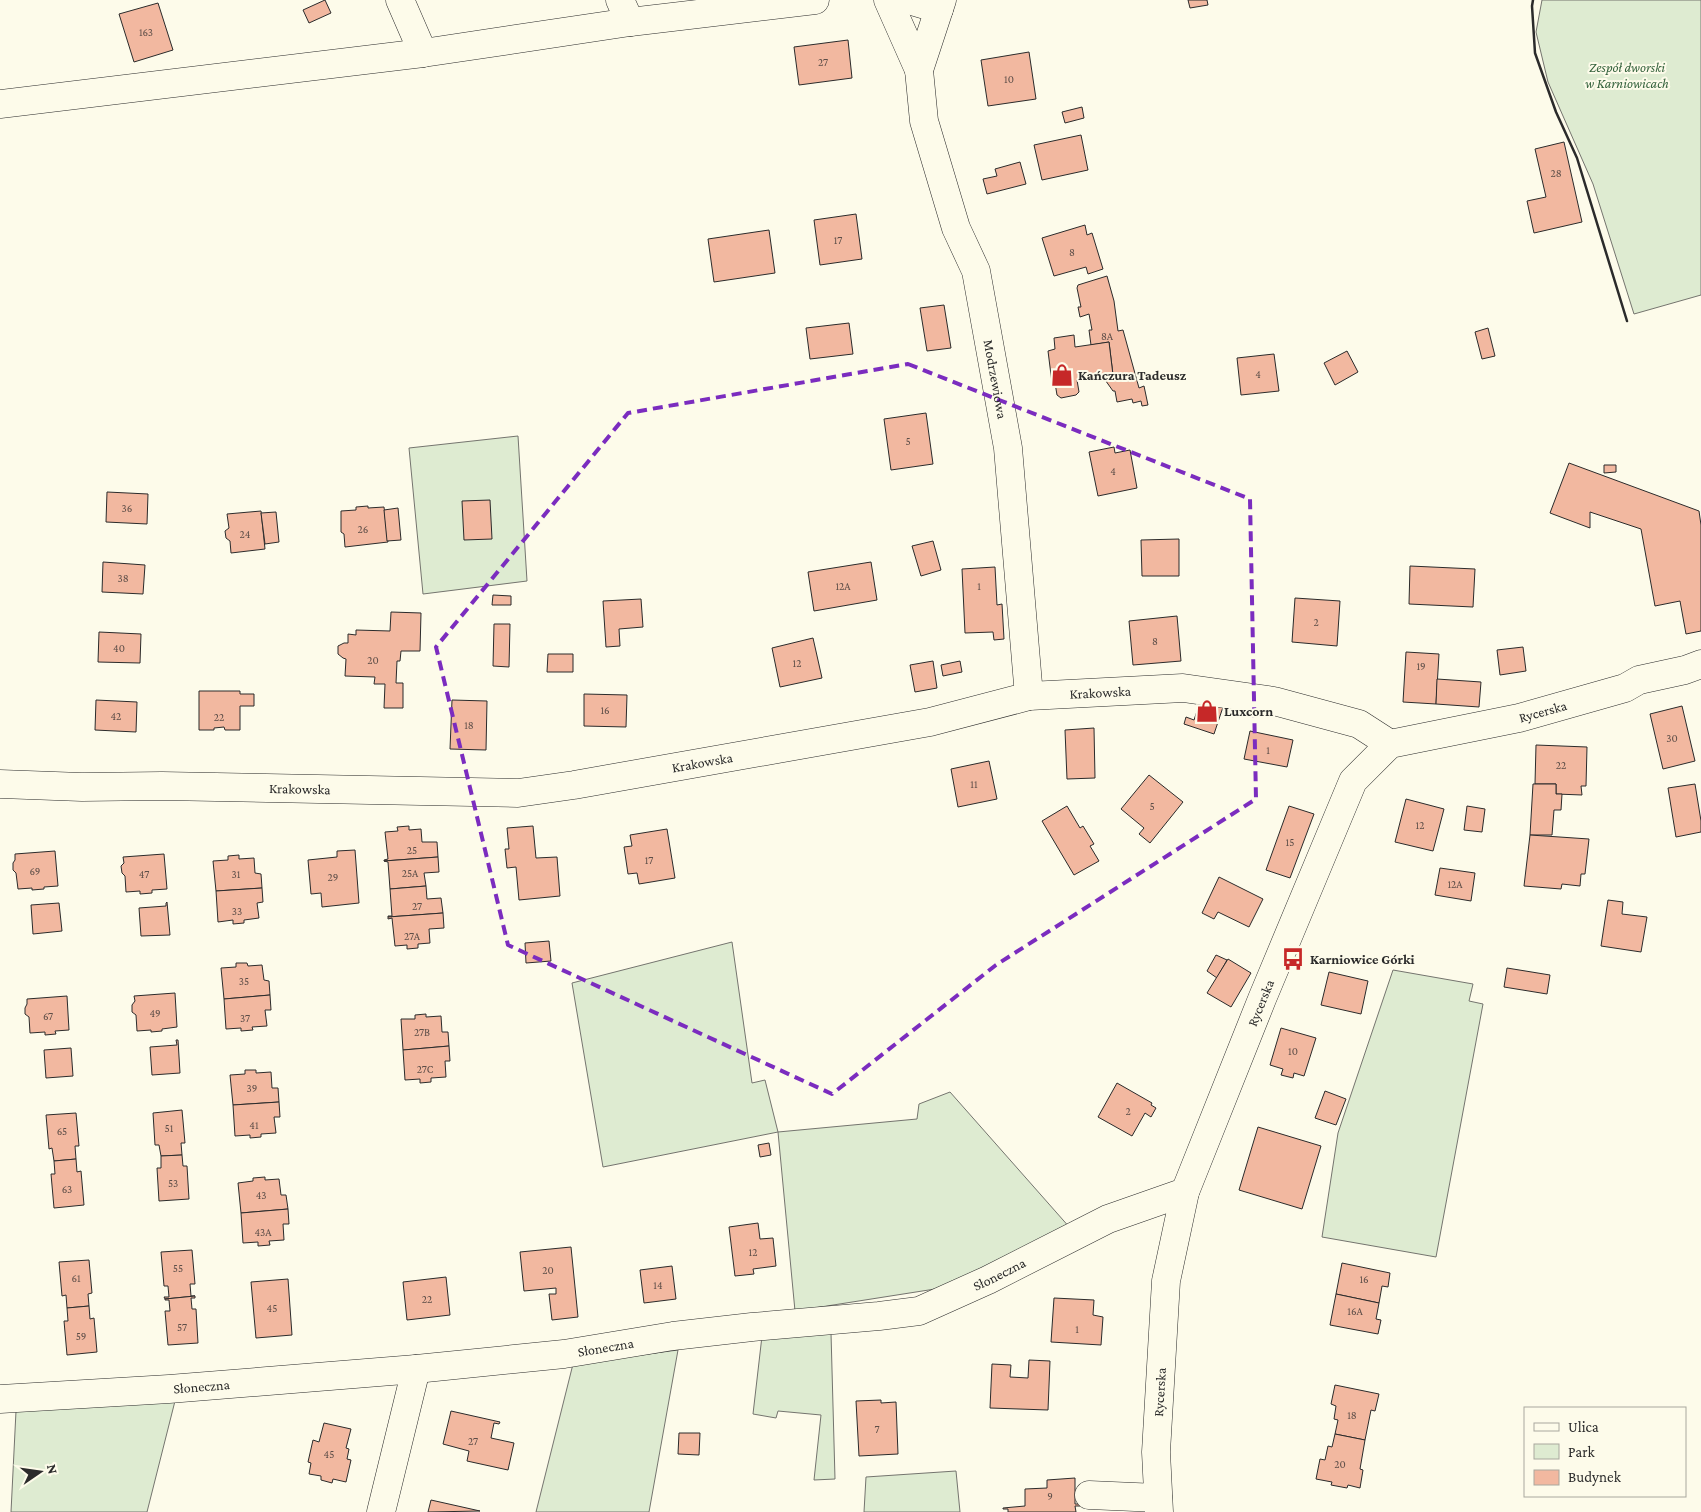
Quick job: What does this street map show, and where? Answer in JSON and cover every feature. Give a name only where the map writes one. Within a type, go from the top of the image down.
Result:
[{"type":"street","points":[[400,0],[423,53]]},
{"type":"street","points":[[0,104],[423,53],[625,11],[816,0]]},
{"type":"street","name":"Modrzewiowa","points":[[888,0],[919,70],[924,121],[956,228],[976,271],[1008,448],[1030,696]]},
{"type":"street","points":[[909,0],[940,5]]},
{"type":"street","name":"Modrzewiowa","points":[[919,70],[940,5]]},
{"type":"street","name":"Rycerska","points":[[1159,1505],[1156,1452],[1166,1281],[1185,1192],[1262,999],[1353,781],[1390,744],[1519,718],[1625,688],[1639,680],[1685,670],[1701,664]]},
{"type":"street","name":"Krakowska","points":[[0,784],[82,787],[172,786],[518,793],[574,785],[930,722],[1030,696],[1183,688],[1274,701],[1312,711],[1359,724],[1390,744]]},
{"type":"street","name":"Słoneczna","points":[[0,1399],[169,1389],[416,1369],[564,1354],[673,1336],[919,1311],[988,1280],[1108,1219],[1185,1192]]},
{"type":"street","points":[[381,1512],[416,1369]]},
{"type":"street","points":[[1089,1495],[1159,1505]]},
{"type":"highlighted area","points":[[908,364],[1250,499],[1256,799],[996,965],[832,1094],[508,945],[436,647],[628,413]]},
{"type":"green space","name":"Zespół dworski w Karniowicach","points":[[1542,0],[1701,0],[1701,295],[1634,314],[1593,184],[1548,82],[1536,32]]},
{"type":"green space","points":[[518,436],[527,581],[423,594],[409,448]]},
{"type":"green space","points":[[732,942],[752,1083],[765,1080],[778,1132],[603,1167],[572,983]]},
{"type":"green space","points":[[1393,970],[1473,984],[1469,1001],[1483,1004],[1436,1257],[1322,1237],[1338,1133]]},
{"type":"green space","points":[[950,1092],[1071,1229],[935,1289],[795,1311],[778,1132],[917,1119],[919,1104]]},
{"type":"green space","points":[[831,1333],[835,1479],[814,1480],[821,1415],[778,1411],[776,1418],[753,1414],[762,1336]]},
{"type":"green space","points":[[678,1350],[649,1512],[536,1512],[573,1364]]},
{"type":"green space","points":[[175,1401],[147,1512],[11,1512],[16,1411]]},
{"type":"green space","points":[[956,1471],[960,1512],[864,1512],[866,1477]]},
{"type":"building","points":[[325,0],[331,13],[309,23],[303,10]]},
{"type":"building","points":[[1188,0],[1207,0],[1208,5],[1190,8]]},
{"type":"building","points":[[158,3],[173,50],[134,62],[119,14]]},
{"type":"building","points":[[848,40],[852,78],[799,85],[794,47]]},
{"type":"building","points":[[1029,52],[1036,99],[988,106],[981,60]]},
{"type":"building","points":[[1082,107],[1084,118],[1065,123],[1062,112]]},
{"type":"building","points":[[1081,135],[1088,170],[1042,180],[1034,145]]},
{"type":"building","points":[[1564,142],[1582,222],[1534,233],[1527,201],[1546,197],[1535,149]]},
{"type":"building","points":[[1020,162],[1026,184],[987,194],[983,179],[997,176],[995,169]]},
{"type":"building","points":[[856,214],[862,259],[820,265],[814,220]]},
{"type":"building","points":[[1085,225],[1087,235],[1092,233],[1103,269],[1088,274],[1086,267],[1054,276],[1042,238]]},
{"type":"building","points":[[769,230],[775,273],[714,282],[708,239]]},
{"type":"building","points":[[1107,276],[1114,301],[1118,331],[1123,330],[1139,388],[1144,386],[1148,405],[1142,406],[1141,401],[1133,403],[1132,399],[1117,402],[1115,391],[1113,391],[1103,377],[1113,375],[1109,342],[1091,345],[1089,330],[1092,330],[1089,314],[1080,317],[1078,307],[1081,307],[1078,285]]},
{"type":"building","points":[[944,305],[951,348],[927,351],[920,308]]},
{"type":"building","points":[[849,323],[853,354],[810,359],[806,328]]},
{"type":"building","points":[[1488,328],[1495,356],[1482,359],[1475,332]]},
{"type":"building","points":[[1074,335],[1075,347],[1109,342],[1113,375],[1077,380],[1079,392],[1076,395],[1061,398],[1057,395],[1055,383],[1052,383],[1048,351],[1055,349],[1054,338]]},
{"type":"building","points":[[1347,351],[1358,372],[1335,385],[1324,363]]},
{"type":"building","points":[[1274,354],[1279,391],[1241,395],[1237,358]]},
{"type":"building","points":[[926,413],[933,464],[891,470],[884,419]]},
{"type":"building","points":[[1114,447],[1115,453],[1130,450],[1137,488],[1098,496],[1089,452]]},
{"type":"building","points":[[1569,463],[1699,511],[1701,525],[1701,631],[1686,634],[1680,601],[1655,606],[1641,529],[1590,512],[1590,528],[1550,513]]},
{"type":"building","points":[[1604,465],[1616,465],[1616,472],[1604,473]]},
{"type":"building","points":[[107,492],[148,494],[147,524],[106,522]]},
{"type":"building","points":[[490,500],[492,539],[464,540],[462,501]]},
{"type":"building","points":[[368,506],[368,508],[384,507],[388,542],[345,547],[344,534],[341,532],[341,511],[356,510],[356,507]]},
{"type":"building","points":[[398,508],[401,540],[387,541],[384,510]]},
{"type":"building","points":[[261,511],[265,549],[231,553],[230,541],[226,538],[225,531],[229,528],[227,514]]},
{"type":"building","points":[[276,512],[279,542],[265,544],[261,513]]},
{"type":"building","points":[[1179,539],[1179,576],[1142,576],[1141,540]]},
{"type":"building","points":[[933,541],[941,570],[921,576],[912,546]]},
{"type":"building","points":[[103,562],[145,565],[143,594],[102,592]]},
{"type":"building","points":[[871,562],[877,600],[814,611],[808,572]]},
{"type":"building","points":[[1410,566],[1475,569],[1473,607],[1409,604]]},
{"type":"building","points":[[995,567],[997,605],[1002,604],[1004,639],[994,640],[993,632],[965,633],[962,569]]},
{"type":"building","points":[[493,595],[511,596],[511,605],[492,605]]},
{"type":"building","points":[[1295,598],[1340,601],[1337,646],[1292,642]]},
{"type":"building","points":[[641,599],[643,627],[619,629],[620,646],[606,647],[603,601]]},
{"type":"building","points":[[391,612],[421,613],[420,651],[401,651],[400,661],[397,661],[396,683],[403,683],[403,708],[384,708],[385,684],[374,684],[375,677],[345,676],[346,659],[338,654],[338,646],[348,643],[348,634],[356,635],[356,630],[390,631]]},
{"type":"building","points":[[1177,616],[1181,661],[1133,665],[1129,621]]},
{"type":"building","points":[[494,624],[510,624],[509,667],[493,666]]},
{"type":"building","points":[[99,632],[141,634],[140,663],[98,662]]},
{"type":"building","points":[[813,638],[822,678],[780,687],[772,648]]},
{"type":"building","points":[[1523,647],[1526,671],[1500,675],[1497,650]]},
{"type":"building","points":[[1406,652],[1439,654],[1436,704],[1403,702]]},
{"type":"building","points":[[548,654],[573,654],[573,672],[547,672]]},
{"type":"building","points":[[933,661],[937,688],[915,692],[910,665]]},
{"type":"building","points":[[960,661],[962,672],[943,676],[941,665]]},
{"type":"building","points":[[1437,679],[1481,682],[1479,707],[1436,704]]},
{"type":"building","points":[[199,691],[240,691],[240,694],[254,694],[254,706],[240,706],[240,730],[225,730],[224,727],[214,728],[214,730],[199,730]]},
{"type":"building","points":[[584,694],[627,695],[626,727],[584,726]]},
{"type":"building","points":[[1201,699],[1223,707],[1214,734],[1184,724],[1186,717],[1194,720]]},
{"type":"building","points":[[96,700],[137,702],[136,732],[95,730]]},
{"type":"building","points":[[452,700],[487,701],[486,750],[450,749]]},
{"type":"building","points":[[1682,706],[1695,761],[1663,769],[1650,714]]},
{"type":"building","points":[[1094,728],[1095,778],[1067,779],[1065,730]]},
{"type":"building","points":[[1250,731],[1293,740],[1287,767],[1244,759]]},
{"type":"building","points":[[1536,745],[1587,747],[1586,786],[1581,786],[1582,795],[1556,794],[1556,784],[1535,784]]},
{"type":"building","points":[[989,761],[997,799],[958,807],[951,769]]},
{"type":"building","points":[[1149,775],[1183,802],[1150,843],[1139,834],[1144,828],[1121,809]]},
{"type":"building","points":[[1533,784],[1556,784],[1556,794],[1562,794],[1561,810],[1554,810],[1552,835],[1530,835]]},
{"type":"building","points":[[1695,784],[1701,832],[1676,837],[1668,788]]},
{"type":"building","points":[[1406,799],[1444,809],[1433,851],[1395,842]]},
{"type":"building","points":[[1067,806],[1080,828],[1083,826],[1094,844],[1090,846],[1099,861],[1074,875],[1042,821]]},
{"type":"building","points":[[1289,806],[1314,814],[1290,878],[1266,870]]},
{"type":"building","points":[[1467,806],[1485,809],[1482,832],[1464,830]]},
{"type":"building","points":[[409,826],[409,830],[421,829],[422,842],[437,842],[438,857],[384,861],[388,859],[385,832],[398,831],[397,827]]},
{"type":"building","points":[[533,826],[536,858],[557,857],[560,896],[519,900],[516,867],[507,868],[505,849],[509,849],[507,828]]},
{"type":"building","points":[[667,829],[675,878],[639,884],[637,873],[628,874],[624,847],[632,846],[630,835]]},
{"type":"building","points":[[1530,835],[1589,839],[1585,874],[1581,874],[1580,886],[1562,884],[1561,889],[1524,886]]},
{"type":"building","points":[[355,850],[359,903],[322,907],[321,893],[311,894],[308,860],[337,857],[337,851]]},
{"type":"building","points":[[55,851],[58,886],[32,890],[32,888],[18,889],[16,873],[13,870],[15,854]]},
{"type":"building","points":[[164,854],[167,889],[152,890],[152,893],[140,894],[140,891],[126,892],[125,876],[122,873],[121,866],[124,863],[123,857]]},
{"type":"building","points":[[239,855],[239,859],[254,858],[255,873],[261,874],[262,888],[216,891],[213,861],[228,860],[228,856]]},
{"type":"building","points":[[438,857],[439,872],[424,873],[426,886],[390,889],[388,862],[384,861]]},
{"type":"building","points":[[1440,868],[1475,873],[1471,901],[1435,895]]},
{"type":"building","points":[[1219,877],[1263,899],[1249,927],[1218,912],[1214,919],[1202,913]]},
{"type":"building","points":[[426,886],[427,899],[441,898],[443,913],[388,917],[392,916],[390,889]]},
{"type":"building","points":[[262,888],[263,902],[257,903],[259,918],[244,920],[244,923],[233,924],[233,920],[218,922],[216,891]]},
{"type":"building","points":[[1608,900],[1623,902],[1622,914],[1647,917],[1641,952],[1601,946]]},
{"type":"building","points":[[167,902],[170,935],[141,936],[139,908],[166,906]]},
{"type":"building","points":[[59,903],[62,931],[33,934],[31,905]]},
{"type":"building","points":[[443,913],[444,928],[429,929],[430,943],[418,944],[418,948],[407,949],[407,945],[395,946],[392,918],[388,919],[388,917]]},
{"type":"building","points":[[549,941],[551,961],[526,963],[525,943]]},
{"type":"building","points":[[1216,955],[1227,960],[1217,978],[1207,971]]},
{"type":"building","points":[[1228,959],[1251,973],[1231,1007],[1207,993]]},
{"type":"building","points":[[236,963],[247,963],[248,966],[262,965],[264,980],[269,981],[270,995],[224,999],[221,968],[236,967]]},
{"type":"building","points":[[1507,968],[1550,975],[1547,994],[1504,987]]},
{"type":"building","points":[[1329,972],[1368,981],[1361,1014],[1321,1005]]},
{"type":"building","points":[[175,993],[177,1027],[162,1029],[162,1031],[137,1031],[136,1015],[132,1012],[132,1005],[135,1001],[134,996]]},
{"type":"building","points":[[270,995],[271,1010],[265,1010],[267,1026],[252,1027],[253,1030],[241,1031],[241,1028],[226,1029],[224,999]]},
{"type":"building","points":[[67,996],[69,1030],[55,1031],[56,1034],[45,1035],[45,1032],[30,1033],[29,1017],[25,1014],[27,999]]},
{"type":"building","points":[[426,1014],[426,1017],[441,1016],[442,1032],[448,1032],[449,1046],[403,1050],[401,1019],[415,1019],[415,1015]]},
{"type":"building","points":[[1281,1028],[1316,1038],[1304,1076],[1294,1073],[1293,1078],[1281,1075],[1283,1069],[1270,1065]]},
{"type":"building","points":[[176,1040],[178,1040],[180,1073],[152,1075],[150,1047],[177,1045]]},
{"type":"building","points":[[449,1046],[450,1061],[445,1061],[446,1077],[431,1078],[431,1082],[420,1083],[420,1079],[405,1080],[403,1050]]},
{"type":"building","points":[[71,1048],[73,1076],[46,1078],[44,1050]]},
{"type":"building","points":[[245,1070],[256,1070],[256,1073],[271,1072],[272,1088],[278,1088],[279,1102],[233,1105],[230,1075],[245,1074]]},
{"type":"building","points":[[1117,1083],[1152,1103],[1151,1105],[1156,1108],[1151,1117],[1145,1113],[1132,1136],[1098,1117]]},
{"type":"building","points":[[1325,1091],[1346,1099],[1336,1125],[1315,1118]]},
{"type":"building","points":[[279,1102],[280,1117],[274,1117],[276,1133],[261,1134],[261,1137],[250,1138],[250,1135],[235,1136],[233,1105]]},
{"type":"building","points":[[182,1110],[185,1143],[181,1143],[182,1155],[161,1156],[159,1145],[155,1145],[153,1113]]},
{"type":"building","points":[[76,1113],[79,1146],[75,1146],[76,1159],[54,1161],[52,1148],[49,1149],[46,1115]]},
{"type":"building","points":[[1258,1127],[1321,1146],[1302,1209],[1239,1190]]},
{"type":"building","points":[[769,1143],[771,1155],[760,1157],[758,1145]]},
{"type":"building","points":[[182,1155],[183,1166],[187,1166],[189,1199],[159,1201],[157,1168],[161,1168],[161,1156]]},
{"type":"building","points":[[76,1159],[77,1172],[81,1171],[84,1205],[54,1208],[51,1174],[55,1174],[54,1161]]},
{"type":"building","points":[[265,1177],[265,1180],[279,1179],[281,1195],[286,1195],[288,1209],[241,1213],[238,1183],[253,1181],[253,1178]]},
{"type":"building","points":[[288,1209],[289,1224],[283,1224],[284,1240],[269,1241],[270,1245],[258,1246],[258,1242],[243,1243],[241,1213]]},
{"type":"building","points":[[758,1223],[760,1239],[773,1238],[776,1266],[753,1269],[754,1274],[735,1276],[729,1227]]},
{"type":"building","points":[[571,1247],[578,1317],[552,1320],[549,1294],[556,1294],[556,1288],[524,1291],[520,1252]]},
{"type":"building","points":[[192,1250],[195,1284],[190,1284],[191,1296],[195,1296],[165,1299],[164,1297],[169,1297],[168,1286],[164,1286],[161,1252]]},
{"type":"building","points":[[89,1260],[92,1293],[88,1294],[89,1306],[67,1308],[66,1295],[62,1296],[59,1262]]},
{"type":"building","points":[[1342,1263],[1390,1273],[1388,1287],[1382,1286],[1379,1303],[1336,1294]]},
{"type":"building","points":[[672,1266],[676,1299],[644,1303],[640,1270]]},
{"type":"building","points":[[446,1277],[450,1315],[407,1320],[403,1282]]},
{"type":"building","points":[[288,1279],[292,1335],[256,1338],[251,1282]]},
{"type":"building","points":[[1336,1294],[1379,1303],[1376,1319],[1381,1320],[1378,1334],[1330,1325]]},
{"type":"building","points":[[195,1296],[195,1298],[191,1298],[192,1309],[196,1309],[198,1343],[168,1345],[165,1311],[170,1311],[169,1300],[165,1299]]},
{"type":"building","points":[[1054,1298],[1094,1300],[1093,1315],[1103,1317],[1101,1345],[1051,1342]]},
{"type":"building","points":[[89,1306],[90,1319],[94,1318],[97,1352],[67,1355],[64,1321],[68,1321],[67,1308]]},
{"type":"building","points":[[1029,1360],[1050,1361],[1048,1410],[990,1408],[992,1364],[1011,1365],[1010,1377],[1028,1378]]},
{"type":"building","points":[[1335,1385],[1379,1394],[1375,1411],[1371,1410],[1365,1440],[1335,1434],[1338,1420],[1334,1419],[1336,1406],[1331,1404]]},
{"type":"building","points":[[881,1400],[881,1403],[896,1402],[898,1454],[859,1456],[856,1401]]},
{"type":"building","points":[[451,1411],[500,1422],[499,1424],[494,1423],[491,1438],[514,1443],[508,1470],[467,1461],[469,1451],[443,1444]]},
{"type":"building","points":[[324,1423],[351,1429],[346,1448],[349,1449],[347,1459],[351,1460],[346,1482],[333,1479],[332,1483],[321,1480],[321,1476],[309,1474],[311,1463],[308,1462],[313,1440],[319,1442]]},
{"type":"building","points":[[679,1433],[700,1433],[699,1455],[678,1454]]},
{"type":"building","points":[[1335,1434],[1365,1440],[1360,1469],[1363,1470],[1360,1488],[1348,1485],[1347,1488],[1331,1485],[1332,1482],[1316,1479],[1320,1459],[1325,1460],[1328,1446],[1332,1447]]},
{"type":"building","points":[[1075,1478],[1075,1504],[1080,1504],[1080,1506],[1075,1506],[1076,1512],[1008,1512],[1008,1509],[1003,1509],[1025,1506],[1025,1489],[1047,1488],[1047,1480]]},
{"type":"building","points":[[431,1500],[480,1511],[428,1512]]},
{"type":"wall","points":[[1533,0],[1535,53],[1556,112],[1577,158],[1627,321]]},
{"type":"place","name":"Kańczura Tadeusz","points":[[1062,375]]},
{"type":"place","name":"Luxcorn","points":[[1207,711]]},
{"type":"place","name":"Karniowice Górki","points":[[1293,959]]}]
